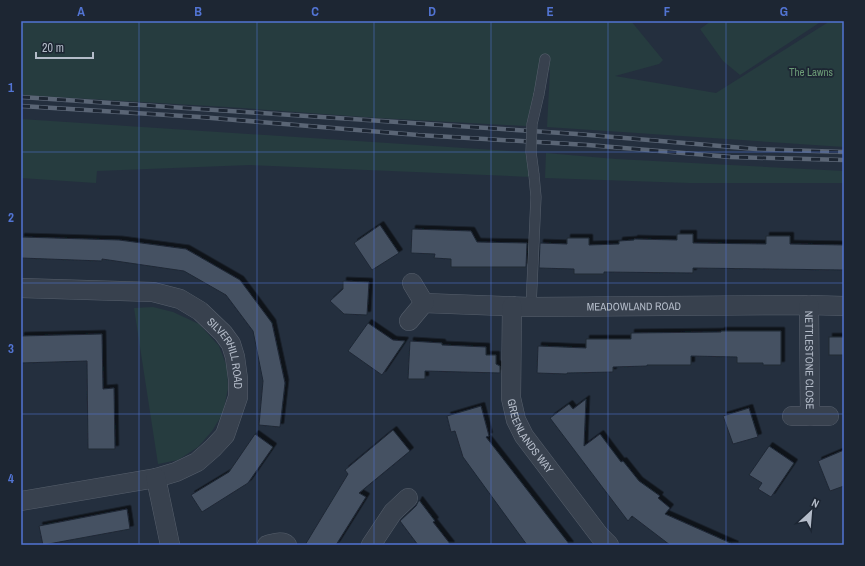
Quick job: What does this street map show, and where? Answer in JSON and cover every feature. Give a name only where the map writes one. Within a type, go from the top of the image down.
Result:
[{"type":"street","points":[[410,321],[424,303],[412,283]]},
{"type":"street","name":"SILVERHILL ROAD","points":[[21,288],[153,292],[180,299],[200,311],[223,333],[230,344],[238,379],[238,397],[225,435],[197,462],[176,472],[156,478],[21,500]]},
{"type":"street","name":"MEADOWLAND ROAD","points":[[424,303],[531,307],[844,306]]},
{"type":"street","name":"NETTLESTONE CLOSE","points":[[809,305],[810,416]]},
{"type":"street","name":"GREENLANDS WAY","points":[[512,306],[511,398],[516,420],[524,436],[599,535],[609,545]]},
{"type":"street","name":"NETTLESTONE CLOSE","points":[[792,416],[829,416]]},
{"type":"street","points":[[156,478],[170,545]]},
{"type":"street","points":[[371,545],[393,512],[408,498]]},
{"type":"street","points":[[267,545],[281,542],[287,545]]},
{"type":"lane","points":[[531,307],[536,197],[531,152],[532,124],[545,59]]},
{"type":"green space","name":"The Lawns","points":[[21,21],[631,21],[663,60],[659,64],[615,76],[716,93],[830,21],[844,21],[844,147],[547,127],[550,70],[540,69],[526,126],[21,95]]},
{"type":"green space","points":[[711,21],[822,21],[740,75],[723,61],[700,29]]},
{"type":"green space","points":[[21,119],[525,152],[531,177],[250,165],[97,171],[96,183],[21,178]]},
{"type":"green space","points":[[546,153],[616,159],[844,171],[844,183],[689,183],[545,178]]},
{"type":"green space","points":[[153,307],[173,312],[199,324],[219,346],[227,367],[228,388],[223,413],[212,431],[198,447],[178,460],[158,464],[134,308]]},
{"type":"building","points":[[380,225],[399,253],[372,270],[354,243]]},
{"type":"building","points":[[412,229],[471,231],[477,242],[527,243],[526,267],[451,267],[451,259],[434,258],[435,254],[411,253]]},
{"type":"building","points":[[677,234],[693,234],[693,243],[766,244],[766,236],[790,236],[790,244],[844,245],[844,270],[693,268],[693,273],[604,272],[604,274],[574,274],[574,269],[539,268],[540,243],[567,244],[567,238],[589,238],[589,245],[619,244],[619,241],[634,239],[677,240]]},
{"type":"building","points":[[21,237],[119,240],[186,249],[240,280],[272,323],[285,383],[280,427],[259,425],[263,381],[253,331],[226,295],[184,271],[102,259],[102,261],[21,258]]},
{"type":"building","points":[[343,281],[369,282],[367,315],[344,314],[330,301],[343,289]]},
{"type":"building","points":[[368,323],[393,340],[405,341],[382,375],[348,351]]},
{"type":"building","points":[[781,331],[781,365],[737,363],[737,357],[691,356],[691,365],[613,367],[613,372],[567,374],[537,373],[538,346],[586,348],[586,339],[631,339],[631,333]]},
{"type":"building","points":[[102,334],[103,389],[114,388],[115,449],[88,449],[87,361],[21,363],[21,336]]},
{"type":"building","points":[[829,337],[844,337],[844,355],[829,355]]},
{"type":"building","points":[[410,341],[442,343],[442,345],[486,347],[486,355],[496,355],[496,364],[500,366],[500,373],[425,371],[425,379],[408,379]]},
{"type":"building","points":[[586,399],[584,446],[600,434],[621,462],[623,461],[639,481],[660,496],[658,498],[670,508],[665,514],[735,545],[670,545],[632,516],[628,521],[550,418],[569,404],[573,409]]},
{"type":"building","points":[[481,406],[489,436],[486,437],[570,545],[527,545],[463,457],[455,431],[451,432],[447,416]]},
{"type":"building","points":[[749,408],[758,437],[733,444],[723,416]]},
{"type":"building","points":[[393,430],[410,451],[359,493],[366,497],[336,545],[305,545],[348,474],[345,470]]},
{"type":"building","points":[[255,434],[273,447],[248,483],[202,512],[191,495],[229,472]]},
{"type":"building","points":[[769,446],[794,463],[771,497],[758,489],[762,483],[749,475]]},
{"type":"building","points":[[844,450],[844,486],[830,491],[818,461]]},
{"type":"building","points":[[419,500],[435,521],[433,522],[451,545],[418,545],[400,521],[416,506]]},
{"type":"building","points":[[127,509],[130,529],[43,545],[39,526]]},
{"type":"railway","points":[[21,97],[577,134],[756,149],[844,152]]},
{"type":"railway","points":[[21,106],[200,117],[418,135],[588,145],[731,157],[844,160]]}]
